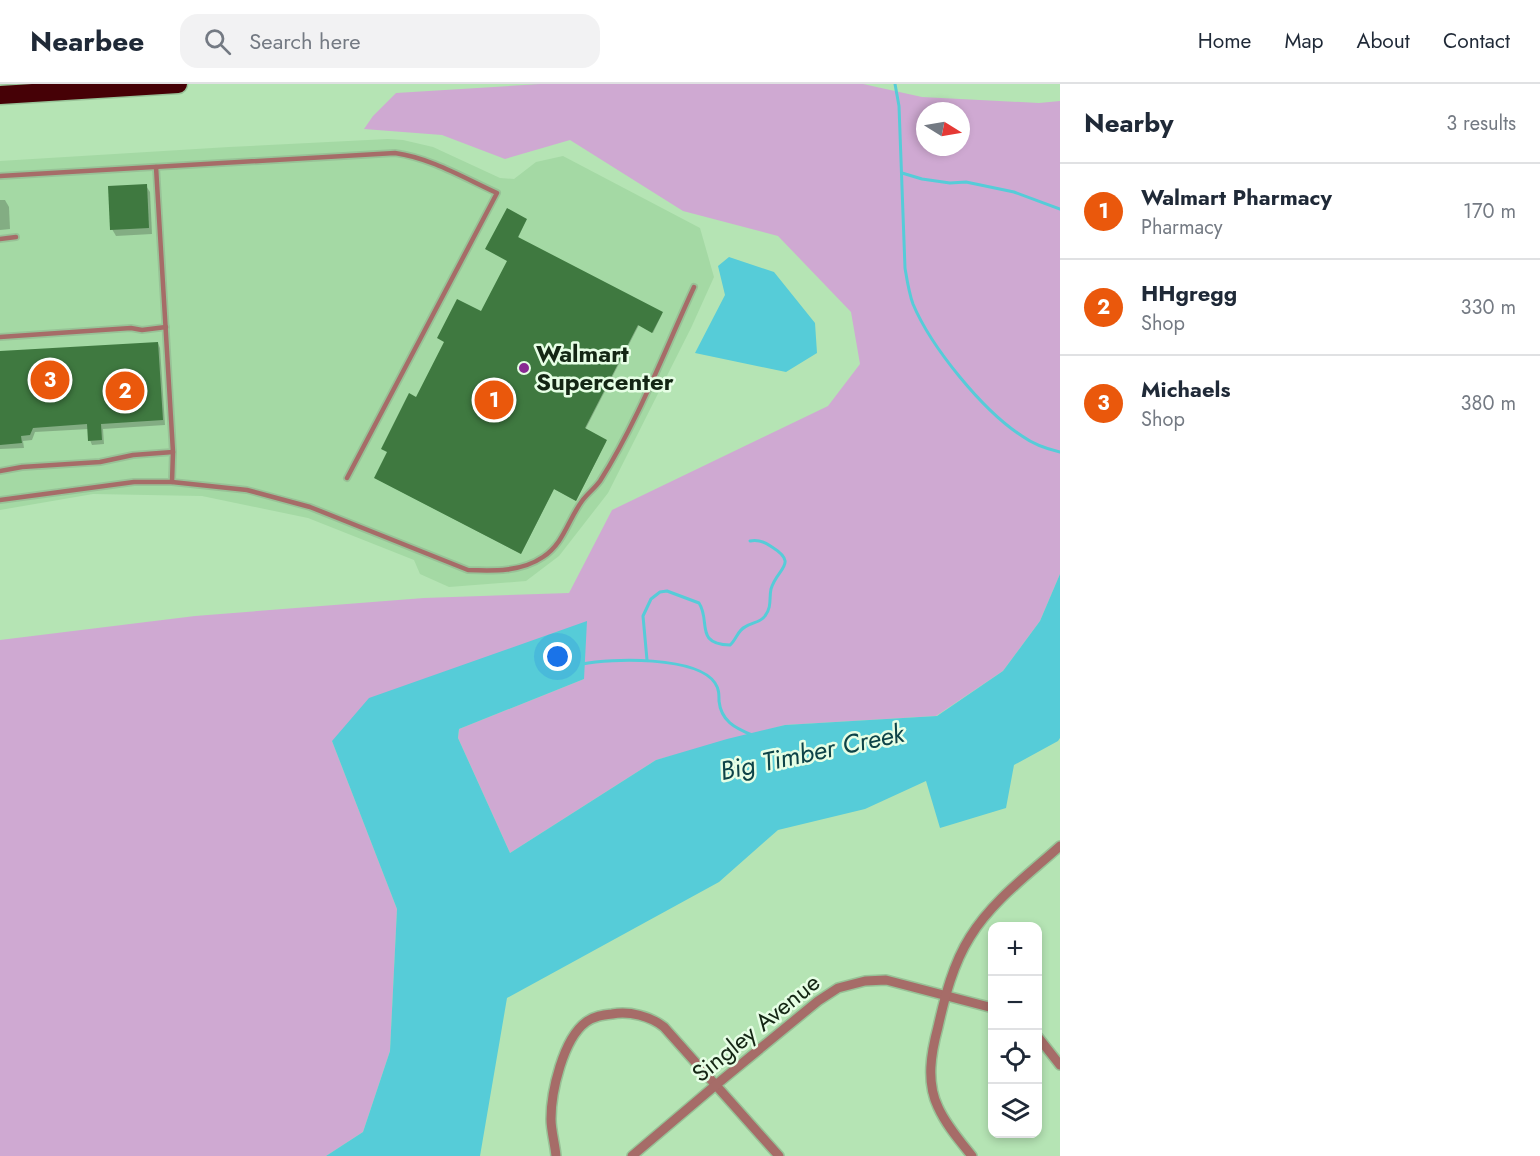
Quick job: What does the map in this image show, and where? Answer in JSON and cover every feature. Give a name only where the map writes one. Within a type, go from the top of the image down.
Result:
[{"type":"highway","points":[[0,95],[24,89],[178,84]]},
{"type":"street","points":[[972,1156],[952,1131],[937,1106],[932,1088],[930,1056],[945,995],[954,969],[970,937],[994,906],[1060,846]]},
{"type":"street","name":"Singley Avenue","points":[[632,1156],[818,1001],[838,988],[865,981],[886,980],[988,1007]]},
{"type":"street","points":[[556,1156],[551,1119],[560,1066],[581,1027],[588,1020],[627,1012],[655,1019],[664,1027],[779,1156]]},
{"type":"street","points":[[1042,1042],[1060,1065]]},
{"type":"lane","points":[[0,176],[395,153],[410,155],[433,163],[497,193],[347,478]]},
{"type":"lane","points":[[156,167],[173,452],[172,482]]},
{"type":"lane","points":[[0,239],[15,237]]},
{"type":"lane","points":[[0,500],[134,482],[172,482],[247,490],[310,507],[468,570],[525,568],[545,556],[561,541],[581,502],[599,482],[633,420],[694,287]]},
{"type":"lane","points":[[0,337],[166,327]]},
{"type":"lane","points":[[0,471],[22,467],[100,462],[132,455],[173,452]]},
{"type":"shaded area","points":[[540,84],[863,84],[922,97],[1039,103],[1060,101],[1060,574],[1040,621],[1003,671],[936,716],[785,725],[656,760],[510,853],[458,738],[459,729],[584,679],[332,741],[397,909],[390,1051],[363,1132],[326,1156],[0,1156],[0,640],[195,616],[424,598],[569,593],[612,510],[828,406],[860,364],[851,312],[778,236],[683,211],[570,140],[505,159],[442,135],[364,129],[373,116],[396,93]]},
{"type":"shaded area","points":[[388,139],[433,147],[500,178],[514,179],[536,162],[563,156],[700,228],[714,277],[691,328],[608,493],[559,556],[526,581],[449,587],[420,574],[414,560],[308,518],[202,496],[93,494],[0,510],[0,161]]},
{"type":"water","points":[[729,257],[774,272],[815,323],[817,353],[786,372],[695,353],[725,295],[718,266]]},
{"type":"water","name":"Big Timber Creek","points":[[1060,574],[1060,738],[1014,765],[1006,808],[940,828],[926,781],[865,809],[778,830],[719,882],[507,998],[480,1156],[326,1156],[363,1132],[390,1051],[397,909],[332,741],[369,698],[587,621],[584,679],[459,729],[458,738],[510,853],[656,760],[785,725],[937,716],[1003,671],[1040,621]]},
{"type":"building","points":[[147,184],[149,228],[110,230],[108,186]]},
{"type":"building","name":"Walmart Supercenter","points":[[507,208],[527,219],[518,237],[663,312],[652,333],[638,325],[585,428],[607,440],[576,501],[554,489],[521,554],[374,478],[387,452],[381,449],[409,393],[416,397],[444,342],[437,338],[457,299],[481,311],[507,261],[485,249]]},
{"type":"building","points":[[158,342],[163,420],[101,424],[102,440],[88,441],[87,424],[33,428],[30,435],[21,436],[22,443],[0,445],[0,351]]},
{"type":"waterway","points":[[895,84],[899,106],[905,268],[913,304],[932,339],[975,395],[1007,425],[1026,439],[1060,452]]},
{"type":"waterway","points":[[902,173],[922,179],[950,183],[966,182],[1014,192],[1060,209]]},
{"type":"waterway","points":[[647,660],[643,616],[651,599],[660,592],[667,591],[699,603],[708,636],[719,644],[730,645],[743,628],[765,616],[771,589],[785,562],[780,553],[769,545],[764,542],[750,541]]},
{"type":"waterway","points":[[582,664],[632,660],[653,661],[691,668],[705,674],[715,683],[719,692],[720,708],[726,719],[752,735]]},
{"type":"place","name":"Walmart Supercenter","points":[[524,368]]},
{"type":"place","name":"Michaels","points":[[50,380]]},
{"type":"place","name":"HHgregg","points":[[125,391]]},
{"type":"place","name":"Walmart Pharmacy","points":[[494,400]]}]
